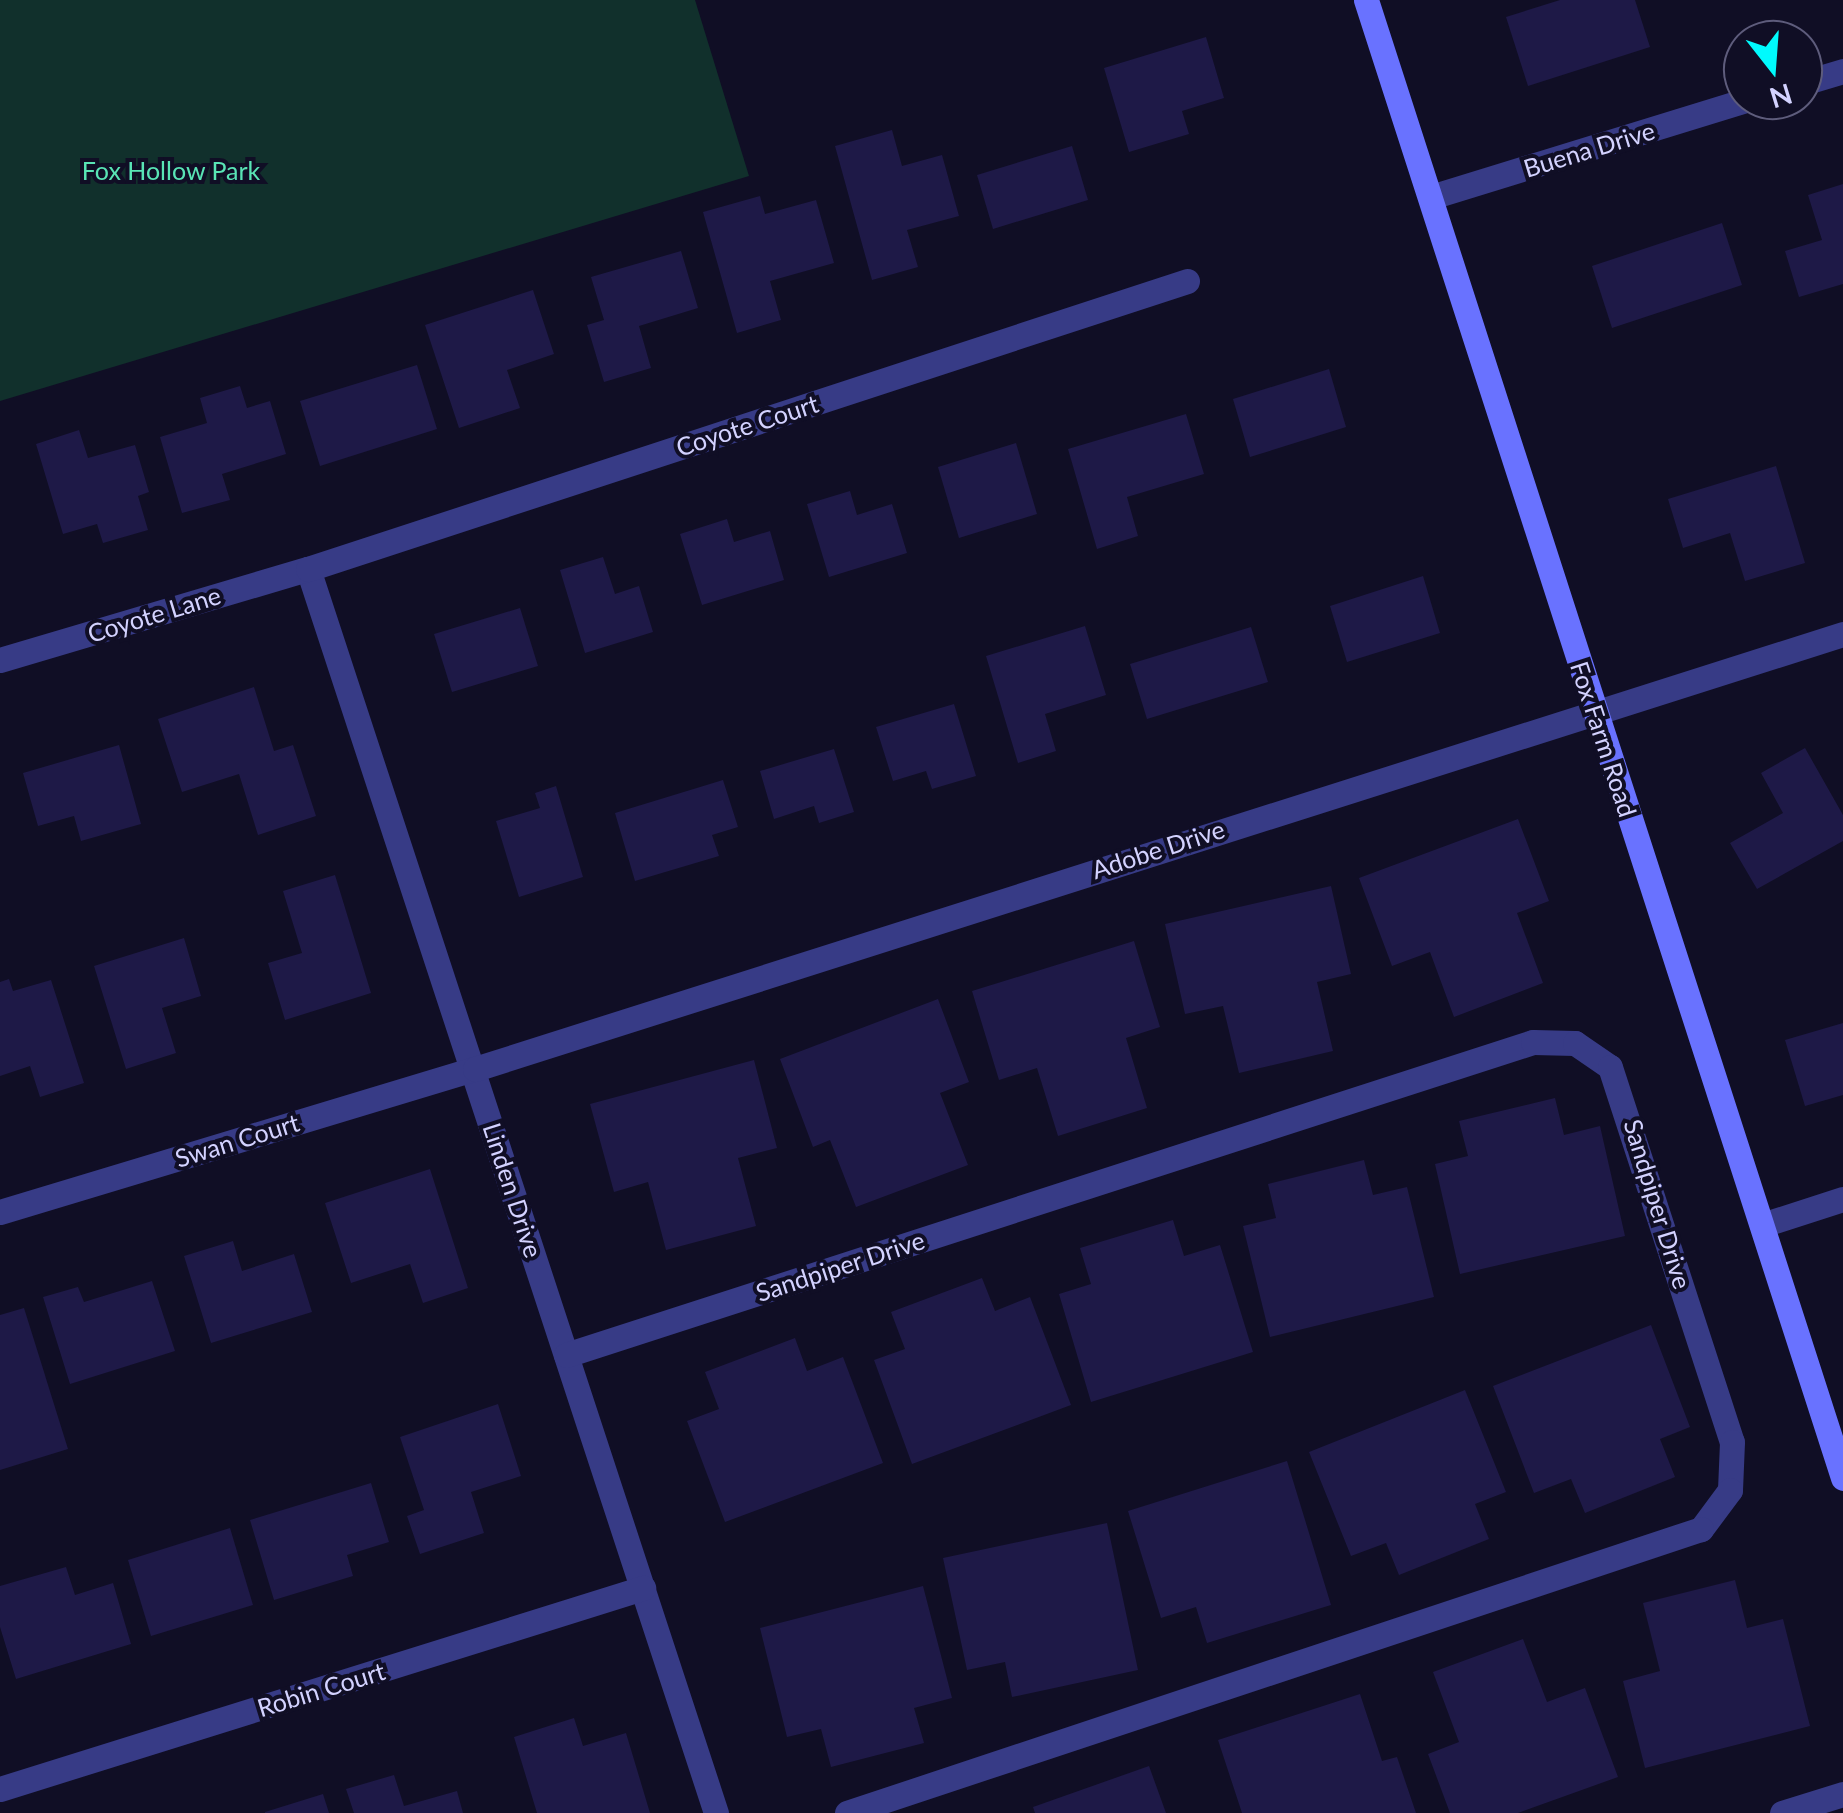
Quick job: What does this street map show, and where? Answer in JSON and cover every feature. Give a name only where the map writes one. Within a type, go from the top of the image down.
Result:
[{"type":"street","name":"Fox Farm Road","points":[[1366,0],[1843,1478]]},
{"type":"street","name":"Buena Drive","points":[[1431,197],[1723,107]]},
{"type":"street","name":"Coyote Court","points":[[308,568],[1187,281]]},
{"type":"street","name":"Coyote Lane","points":[[0,660],[308,568]]},
{"type":"street","name":"Linden Drive","points":[[308,568],[716,1813]]},
{"type":"street","name":"Adobe Drive","points":[[475,1069],[1594,709],[1843,634]]},
{"type":"street","name":"Sandpiper Drive","points":[[566,1354],[1534,1042],[1575,1043],[1610,1066],[1732,1442],[1730,1490],[1701,1529],[847,1813]]},
{"type":"street","name":"Swan Court","points":[[0,1212],[475,1069]]},
{"type":"street","points":[[1762,1224],[1843,1199]]},
{"type":"street","name":"Robin Court","points":[[0,1790],[643,1588]]},
{"type":"street","points":[[1782,1813],[1843,1794]]},
{"type":"green space","name":"Fox Hollow Park","points":[[0,0],[695,0],[749,176],[0,401]]},
{"type":"building","points":[[1560,0],[1635,0],[1650,47],[1528,86],[1506,17]]},
{"type":"building","points":[[1206,37],[1224,98],[1182,111],[1189,134],[1129,152],[1104,68]]},
{"type":"building","points":[[892,130],[902,166],[942,155],[959,216],[907,230],[918,267],[872,280],[835,146]]},
{"type":"building","points":[[1072,146],[1088,200],[993,229],[977,175]]},
{"type":"building","points":[[1843,184],[1843,284],[1799,297],[1785,251],[1822,240],[1808,195]]},
{"type":"building","points":[[760,196],[765,214],[816,200],[834,263],[770,281],[781,320],[737,333],[703,212]]},
{"type":"building","points":[[1722,223],[1742,285],[1612,328],[1592,266]]},
{"type":"building","points":[[681,251],[698,308],[639,326],[651,368],[604,382],[587,325],[604,320],[591,277]]},
{"type":"building","points":[[533,290],[554,354],[507,370],[520,408],[459,428],[425,325]]},
{"type":"building","points":[[417,365],[437,429],[320,466],[300,401]]},
{"type":"building","points":[[1329,369],[1346,427],[1250,457],[1233,399]]},
{"type":"building","points":[[240,386],[247,408],[270,401],[286,454],[222,474],[230,500],[182,513],[160,437],[207,423],[200,398]]},
{"type":"building","points":[[1186,414],[1204,474],[1127,497],[1138,536],[1097,549],[1068,449]]},
{"type":"building","points":[[79,430],[88,458],[135,445],[149,492],[138,496],[148,530],[103,543],[97,524],[63,534],[36,444]]},
{"type":"building","points":[[1016,443],[1037,514],[959,538],[938,467]]},
{"type":"building","points":[[1776,466],[1805,563],[1745,581],[1730,533],[1683,548],[1668,499]]},
{"type":"building","points":[[850,491],[857,515],[892,504],[907,553],[829,577],[807,504]]},
{"type":"building","points":[[727,519],[734,542],[770,531],[784,580],[702,605],[680,534]]},
{"type":"building","points":[[603,557],[615,594],[639,586],[653,632],[585,653],[560,570]]},
{"type":"building","points":[[1423,576],[1440,633],[1347,662],[1330,606]]},
{"type":"building","points":[[520,608],[538,666],[452,692],[434,634]]},
{"type":"building","points":[[1085,626],[1106,695],[1045,714],[1056,751],[1018,763],[986,656]]},
{"type":"building","points":[[1251,627],[1268,682],[1147,719],[1130,664]]},
{"type":"building","points":[[254,687],[274,751],[293,745],[316,816],[258,835],[239,774],[182,792],[158,719]]},
{"type":"building","points":[[954,704],[976,776],[932,789],[926,771],[893,781],[876,727]]},
{"type":"building","points":[[119,745],[141,824],[81,841],[74,816],[38,826],[23,773]]},
{"type":"building","points":[[1805,748],[1843,815],[1843,841],[1757,889],[1730,843],[1783,813],[1761,773]]},
{"type":"building","points":[[834,749],[854,812],[819,823],[814,806],[774,819],[760,771]]},
{"type":"building","points":[[723,780],[738,827],[712,835],[719,856],[635,881],[615,813]]},
{"type":"building","points":[[556,786],[583,877],[519,897],[496,821],[540,808],[535,793]]},
{"type":"building","points":[[1518,819],[1549,901],[1517,913],[1543,983],[1454,1017],[1430,952],[1392,966],[1359,878]]},
{"type":"building","points":[[335,875],[371,993],[285,1020],[268,963],[302,953],[283,891]]},
{"type":"building","points":[[1331,886],[1351,974],[1317,982],[1333,1051],[1239,1073],[1223,1006],[1185,1014],[1165,924]]},
{"type":"building","points":[[184,938],[201,996],[162,1008],[176,1053],[126,1069],[94,966]]},
{"type":"building","points":[[1134,941],[1160,1027],[1126,1038],[1147,1108],[1058,1136],[1037,1068],[999,1080],[972,991]]},
{"type":"building","points":[[9,979],[13,991],[51,980],[84,1083],[40,1097],[30,1066],[0,1076],[0,982]]},
{"type":"building","points":[[938,999],[969,1082],[940,1093],[968,1165],[856,1207],[830,1140],[813,1147],[780,1059]]},
{"type":"building","points":[[1843,1023],[1843,1095],[1805,1106],[1785,1040]]},
{"type":"building","points":[[754,1060],[777,1148],[738,1158],[756,1226],[666,1250],[648,1182],[614,1192],[590,1104]]},
{"type":"building","points":[[1555,1098],[1564,1135],[1600,1126],[1625,1236],[1460,1274],[1435,1164],[1468,1156],[1459,1121]]},
{"type":"building","points":[[1364,1160],[1373,1195],[1407,1187],[1434,1297],[1270,1337],[1243,1226],[1276,1218],[1268,1184]]},
{"type":"building","points":[[430,1169],[468,1288],[423,1303],[410,1264],[351,1283],[325,1203]]},
{"type":"building","points":[[1173,1220],[1184,1256],[1220,1245],[1253,1352],[1091,1402],[1059,1294],[1091,1284],[1080,1248]]},
{"type":"building","points":[[233,1241],[242,1271],[294,1254],[312,1312],[211,1343],[184,1256]]},
{"type":"building","points":[[982,1278],[995,1311],[1030,1297],[1071,1405],[912,1464],[874,1360],[905,1349],[891,1312]]},
{"type":"building","points":[[152,1281],[175,1351],[70,1384],[43,1297],[78,1287],[84,1302]]},
{"type":"building","points":[[24,1308],[68,1449],[0,1470],[0,1315]]},
{"type":"building","points":[[1651,1325],[1690,1427],[1660,1439],[1675,1477],[1585,1513],[1571,1479],[1534,1493],[1493,1386]]},
{"type":"building","points":[[795,1338],[807,1371],[843,1357],[883,1463],[725,1522],[687,1421],[719,1409],[705,1372]]},
{"type":"building","points":[[1465,1390],[1506,1492],[1475,1504],[1489,1539],[1399,1575],[1386,1543],[1351,1556],[1309,1452]]},
{"type":"building","points":[[498,1404],[521,1476],[471,1492],[484,1533],[420,1554],[407,1516],[424,1510],[400,1437]]},
{"type":"building","points":[[1287,1461],[1331,1605],[1207,1643],[1196,1607],[1161,1618],[1128,1511]]},
{"type":"building","points":[[371,1483],[389,1542],[347,1555],[353,1576],[274,1600],[250,1520]]},
{"type":"building","points":[[1107,1523],[1138,1670],[1012,1697],[1005,1662],[967,1670],[943,1558]]},
{"type":"building","points":[[230,1528],[253,1605],[151,1636],[128,1560]]},
{"type":"building","points":[[66,1567],[75,1595],[113,1583],[131,1644],[16,1679],[0,1627],[0,1586]]},
{"type":"building","points":[[1735,1580],[1747,1628],[1783,1619],[1810,1726],[1645,1768],[1623,1681],[1660,1671],[1643,1603]]},
{"type":"building","points":[[923,1586],[952,1698],[914,1708],[924,1743],[831,1767],[821,1729],[787,1737],[760,1628]]},
{"type":"building","points":[[1523,1639],[1547,1702],[1585,1688],[1618,1777],[1518,1813],[1450,1813],[1428,1754],[1459,1742],[1433,1672]]},
{"type":"building","points":[[1360,1694],[1382,1761],[1397,1757],[1416,1813],[1242,1813],[1218,1740]]},
{"type":"building","points":[[574,1718],[583,1746],[626,1733],[650,1813],[537,1813],[514,1737]]},
{"type":"building","points":[[1149,1766],[1166,1813],[1035,1813],[1033,1807]]},
{"type":"building","points":[[394,1775],[404,1806],[457,1791],[463,1813],[354,1813],[346,1789]]},
{"type":"building","points":[[323,1794],[329,1813],[265,1813],[265,1812]]}]
